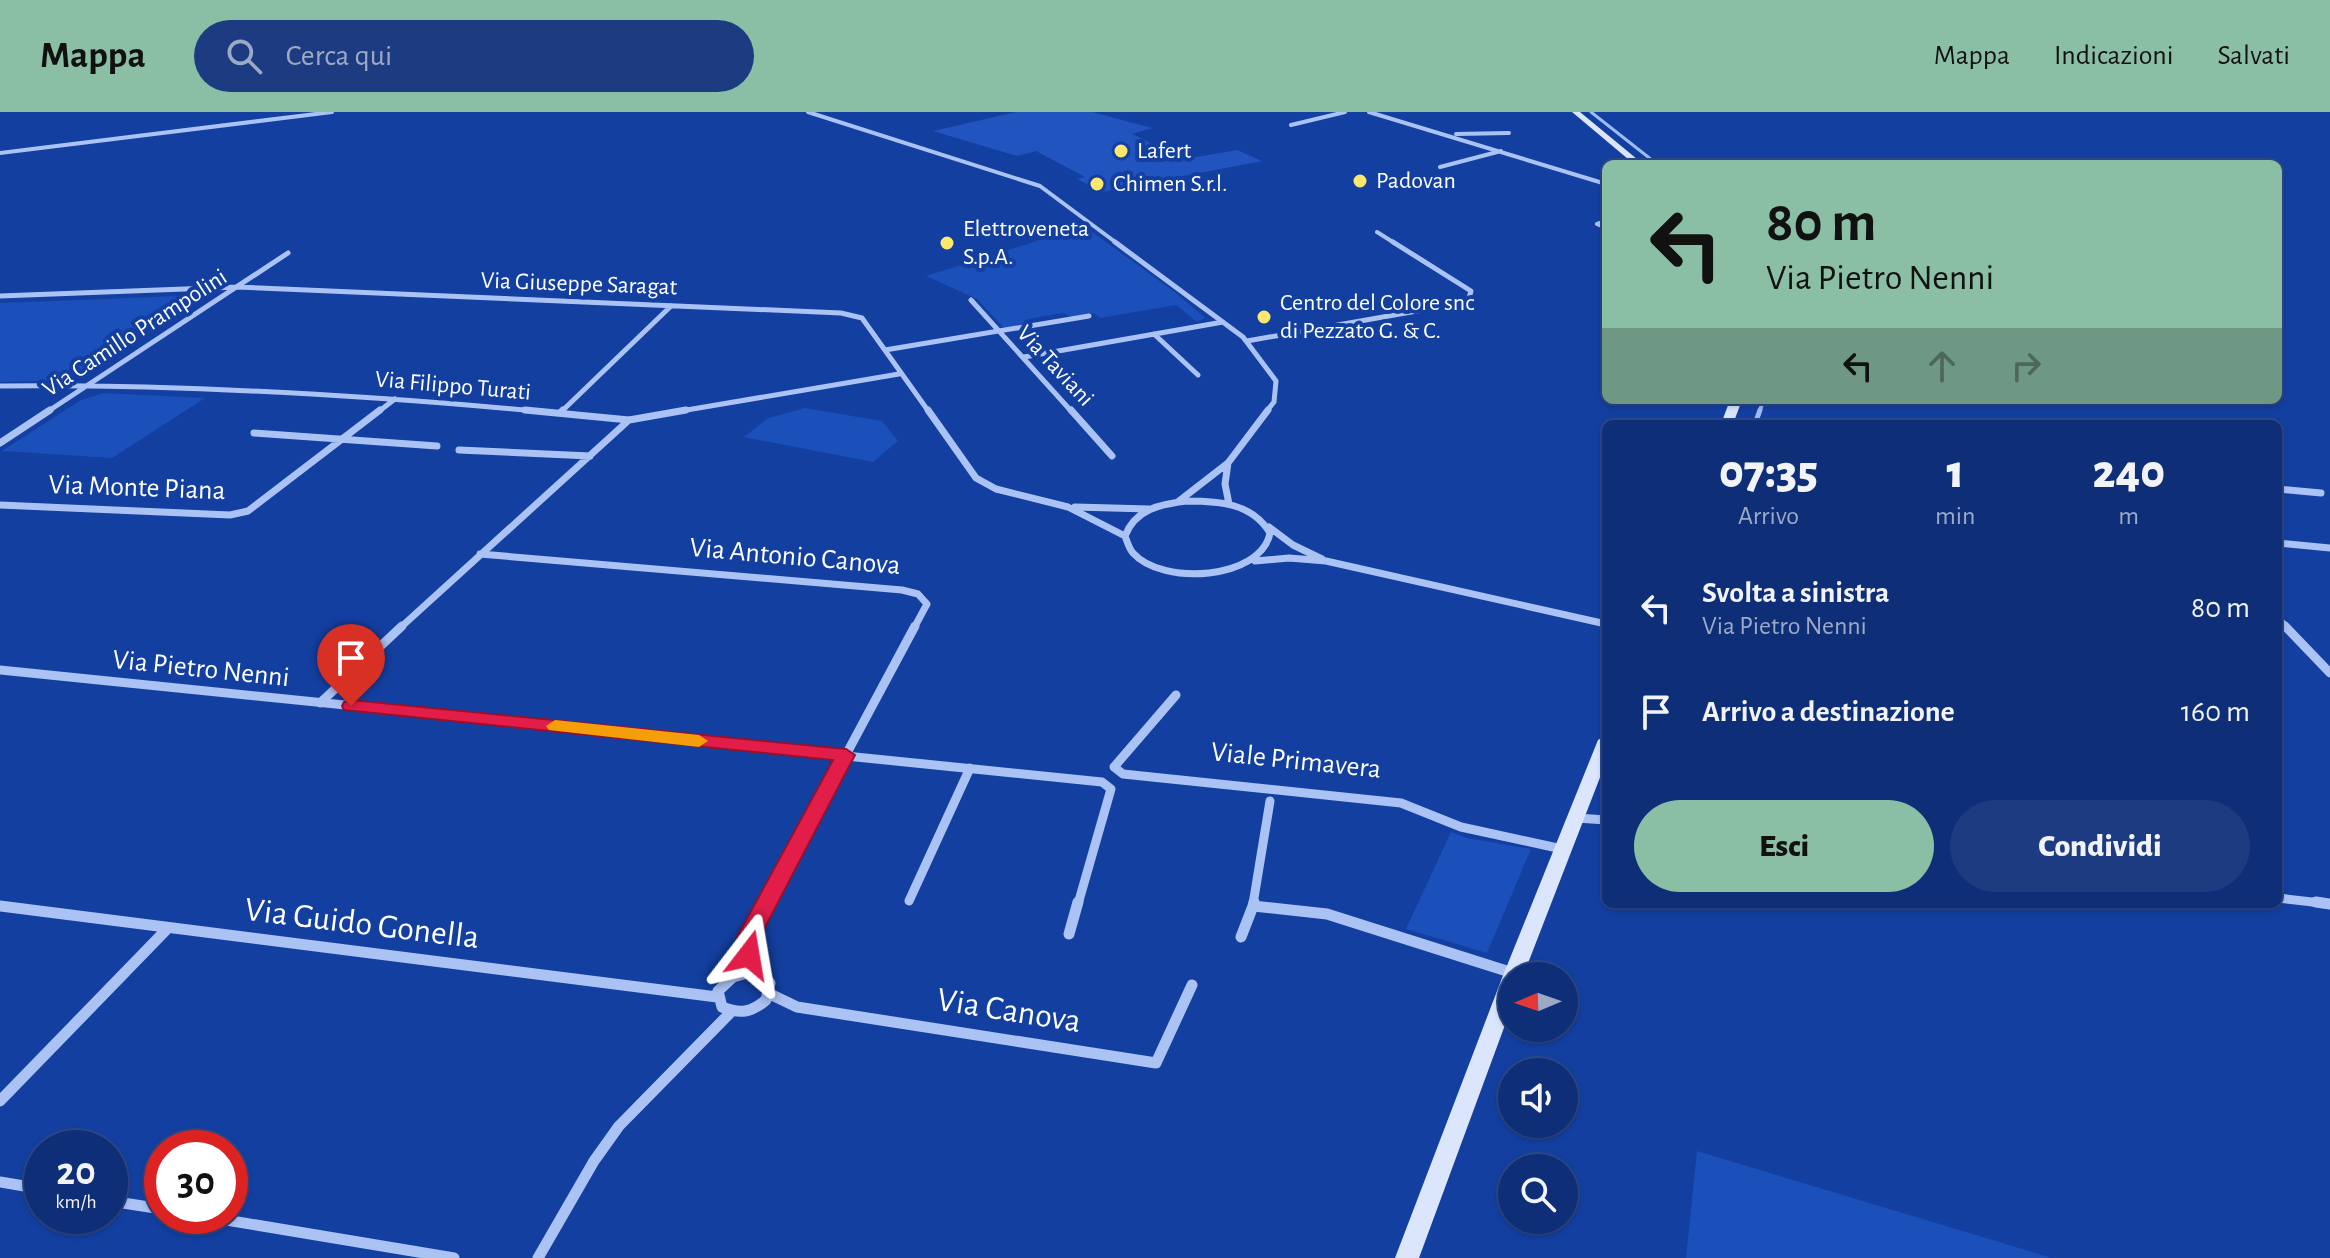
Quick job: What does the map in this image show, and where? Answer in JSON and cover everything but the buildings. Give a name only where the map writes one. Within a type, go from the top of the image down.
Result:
[{"type":"main road","points":[[1576,112],[1634,160]]},
{"type":"main road","points":[[1518,962],[1602,750]]},
{"type":"main road","points":[[1407,1258],[1498,1016]]},
{"type":"street","points":[[0,153],[332,112]]},
{"type":"street","points":[[808,112],[1040,186],[1247,341],[1276,381],[1274,402],[1228,463],[1179,501]]},
{"type":"street","points":[[1291,125],[1345,112]]},
{"type":"street","points":[[1369,112],[1602,181]]},
{"type":"street","points":[[1447,135],[1509,133]]},
{"type":"street","points":[[1440,167],[1502,151]]},
{"type":"street","points":[[1247,341],[1462,303],[1469,298],[1471,291],[1377,232]]},
{"type":"street","name":"Via Camillo Prampolini","points":[[0,443],[288,253]]},
{"type":"street","name":"Via Giuseppe Saragat","points":[[0,296],[237,287],[841,313],[862,318],[976,478],[996,489],[1068,507],[1150,509]]},
{"type":"street","name":"Via Taviani","points":[[971,300],[1112,456]]},
{"type":"street","points":[[560,413],[671,306]]},
{"type":"street","points":[[885,350],[1089,316]]},
{"type":"street","points":[[1024,357],[1223,322]]},
{"type":"street","points":[[1154,334],[1198,375]]},
{"type":"street","name":"Via Filippo Turati","points":[[0,386],[92,385],[395,399],[629,420],[899,374]]},
{"type":"street","name":"Via Monte Piana","points":[[0,505],[230,515],[248,511],[395,399]]},
{"type":"street","points":[[320,703],[629,420]]},
{"type":"street","points":[[254,433],[437,446]]},
{"type":"street","points":[[459,450],[590,456]]},
{"type":"street","points":[[1228,463],[1225,484],[1229,504]]},
{"type":"street","points":[[2282,489],[2321,493]]},
{"type":"street","points":[[1125,536],[1130,523],[1150,509],[1179,501],[1229,504],[1249,512],[1293,545],[1326,561],[1602,623]]},
{"type":"street","name":"Via Giuseppe Saragat","points":[[1068,507],[1125,536],[1128,547],[1136,556],[1170,571],[1217,573],[1255,561],[1289,558],[1326,561]]},
{"type":"street","points":[[1255,561],[1270,543],[1270,533],[1265,524]]},
{"type":"street","points":[[2282,543],[2308,543],[2330,548]]},
{"type":"street","name":"Via Antonio Canova","points":[[480,554],[902,590],[918,594],[927,604],[748,937],[751,972]]},
{"type":"street","points":[[2282,622],[2330,673]]},
{"type":"street","name":"Via Pietro Nenni","points":[[2,672],[1102,782],[1111,789],[1069,934]]},
{"type":"street","name":"Viale Primavera","points":[[1176,695],[1114,767],[1123,774],[1401,803],[1461,827],[1562,850]]},
{"type":"street","points":[[909,901],[970,768]]},
{"type":"street","name":"Viale Primavera","points":[[1241,937],[1253,906],[1270,801]]},
{"type":"street","points":[[1576,818],[1602,820]]},
{"type":"street","points":[[2282,898],[2330,904]]},
{"type":"street","name":"Via Guido Gonella","points":[[0,906],[717,997]]},
{"type":"street","points":[[1253,906],[1327,914],[1498,971]]},
{"type":"street","points":[[0,1101],[168,928]]},
{"type":"street","points":[[751,972],[726,982],[717,997],[722,1007],[731,1012],[755,1009],[770,994]]},
{"type":"street","name":"Via Canova","points":[[751,972],[759,973],[770,981],[770,994],[797,1007],[1156,1063],[1192,985]]},
{"type":"street","points":[[538,1258],[594,1161],[619,1126],[731,1012]]},
{"type":"street","points":[[0,1182],[24,1186]]},
{"type":"street","points":[[248,1224],[454,1258]]},
{"type":"shaded area","points":[[1084,226],[1205,318],[1197,322],[1176,305],[1100,318],[1094,313],[1071,317],[1063,313],[1028,319],[1030,323],[1004,328],[977,299],[926,276]]},
{"type":"shaded area","points":[[207,291],[213,294],[208,298],[179,303],[91,361],[103,367],[92,373],[53,380],[0,382],[0,303],[180,296]]},
{"type":"shaded area","points":[[104,393],[205,398],[112,458],[2,451],[81,400]]},
{"type":"shaded area","points":[[805,408],[882,421],[898,441],[873,462],[744,437],[768,418]]},
{"type":"shaded area","points":[[1451,832],[1467,838],[1531,849],[1487,953],[1406,929]]},
{"type":"shaded area","points":[[1697,1151],[2052,1258],[1686,1258]]},
{"type":"waterway","points":[[1591,112],[1652,160]]},
{"type":"waterway","points":[[1759,412],[1762,404]]},
{"type":"waterway","points":[[1756,420],[1760,410]]},
{"type":"slow traffic","points":[[555,726],[699,741]]},
{"type":"place","name":"Lafert","points":[[1121,151]]},
{"type":"place","name":"Padovan","points":[[1360,181]]},
{"type":"place","name":"Chimen S.r.l.","points":[[1097,184]]},
{"type":"place","name":"Elettroveneta S.p.A.","points":[[947,243]]},
{"type":"place","name":"Centro del Colore snc di Pezzato G. & C.","points":[[1264,317]]},
{"type":"route","points":[[351,706],[846,755],[748,937],[749,955]]}]
